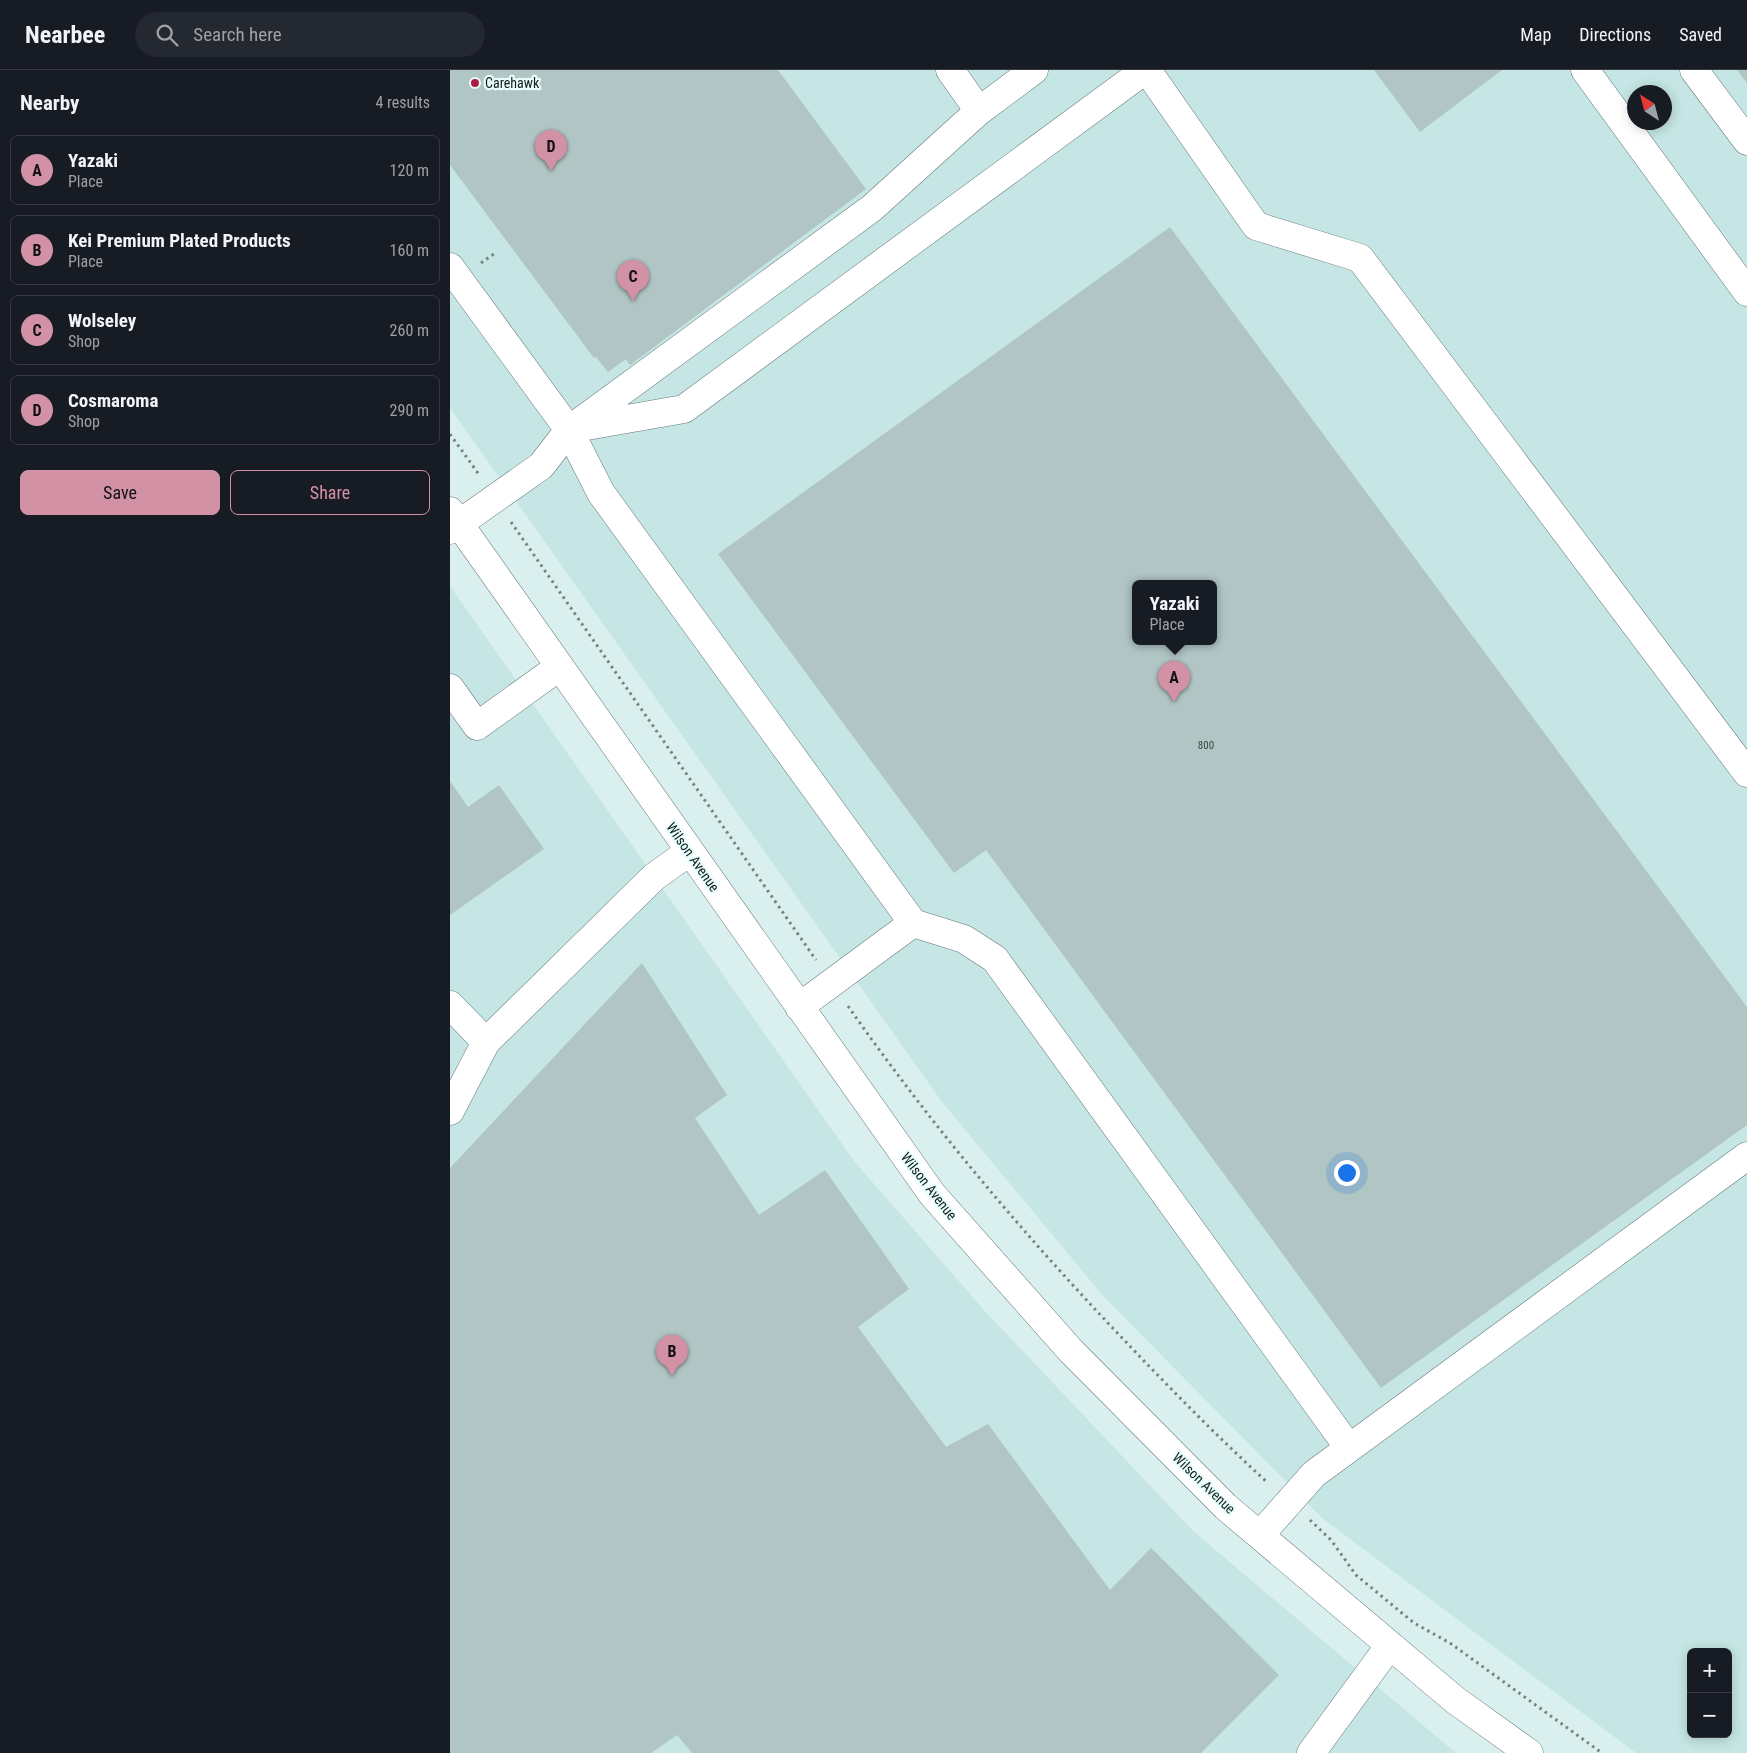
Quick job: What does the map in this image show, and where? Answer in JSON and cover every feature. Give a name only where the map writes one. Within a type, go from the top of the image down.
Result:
[{"type":"street","points":[[950,70],[979,111]]},
{"type":"street","points":[[453,522],[502,509],[541,466],[569,430],[872,208],[979,111],[1034,70]]},
{"type":"street","points":[[569,430],[684,409],[1146,70],[1256,226],[1360,258],[1747,773]]},
{"type":"street","points":[[1585,70],[1747,292]]},
{"type":"street","points":[[1694,70],[1747,141]]},
{"type":"street","points":[[450,267],[569,430],[601,493],[913,923],[964,938],[996,959],[1350,1448]]},
{"type":"street","name":"Wilson Avenue","points":[[453,522],[559,667],[932,1194],[1072,1350],[1226,1507],[1455,1700],[1529,1753]]},
{"type":"street","points":[[450,688],[476,726],[559,667]]},
{"type":"street","points":[[450,1111],[486,1042],[654,877],[689,852]]},
{"type":"street","points":[[799,1007],[913,923]]},
{"type":"street","points":[[450,1005],[486,1042]]},
{"type":"street","points":[[1260,1535],[1314,1474],[1747,1156]]},
{"type":"street","points":[[1311,1753],[1390,1644]]},
{"type":"path","points":[[450,434],[882,1055],[1033,1243],[1222,1441],[1331,1540],[1356,1575],[1414,1623],[1450,1643],[1602,1753]]},
{"type":"shaded area","points":[[450,70],[1747,70],[1747,1753],[1636,1753],[1322,1518],[1104,1297],[942,1102],[450,408]]},
{"type":"shaded area","points":[[450,586],[854,1161],[984,1310],[1193,1531],[1456,1753],[450,1753]]},
{"type":"building","points":[[450,70],[778,70],[866,189],[630,365],[626,359],[608,372],[596,357],[594,358],[450,165]]},
{"type":"building","points":[[1374,70],[1502,70],[1420,132]]},
{"type":"building","points":[[1737,70],[1747,70],[1747,83]]},
{"type":"building","points":[[1170,227],[1747,1007],[1747,1125],[1381,1388],[986,850],[954,873],[718,554]]},
{"type":"building","points":[[450,781],[468,807],[499,785],[544,849],[450,915]]},
{"type":"building","points":[[642,963],[727,1095],[695,1118],[759,1215],[825,1170],[909,1289],[858,1327],[946,1447],[988,1424],[1110,1590],[1151,1548],[1279,1675],[1201,1753],[692,1753],[677,1735],[651,1753],[450,1753],[450,1168]]},
{"type":"place","name":"Carehawk","points":[[475,83]]},
{"type":"place","name":"Cosmaroma","points":[[551,171]]},
{"type":"place","name":"Wolseley","points":[[633,301]]},
{"type":"place","name":"Yazaki","points":[[1174,702]]},
{"type":"place","name":"Kei Premium Plated Products","points":[[672,1376]]}]
